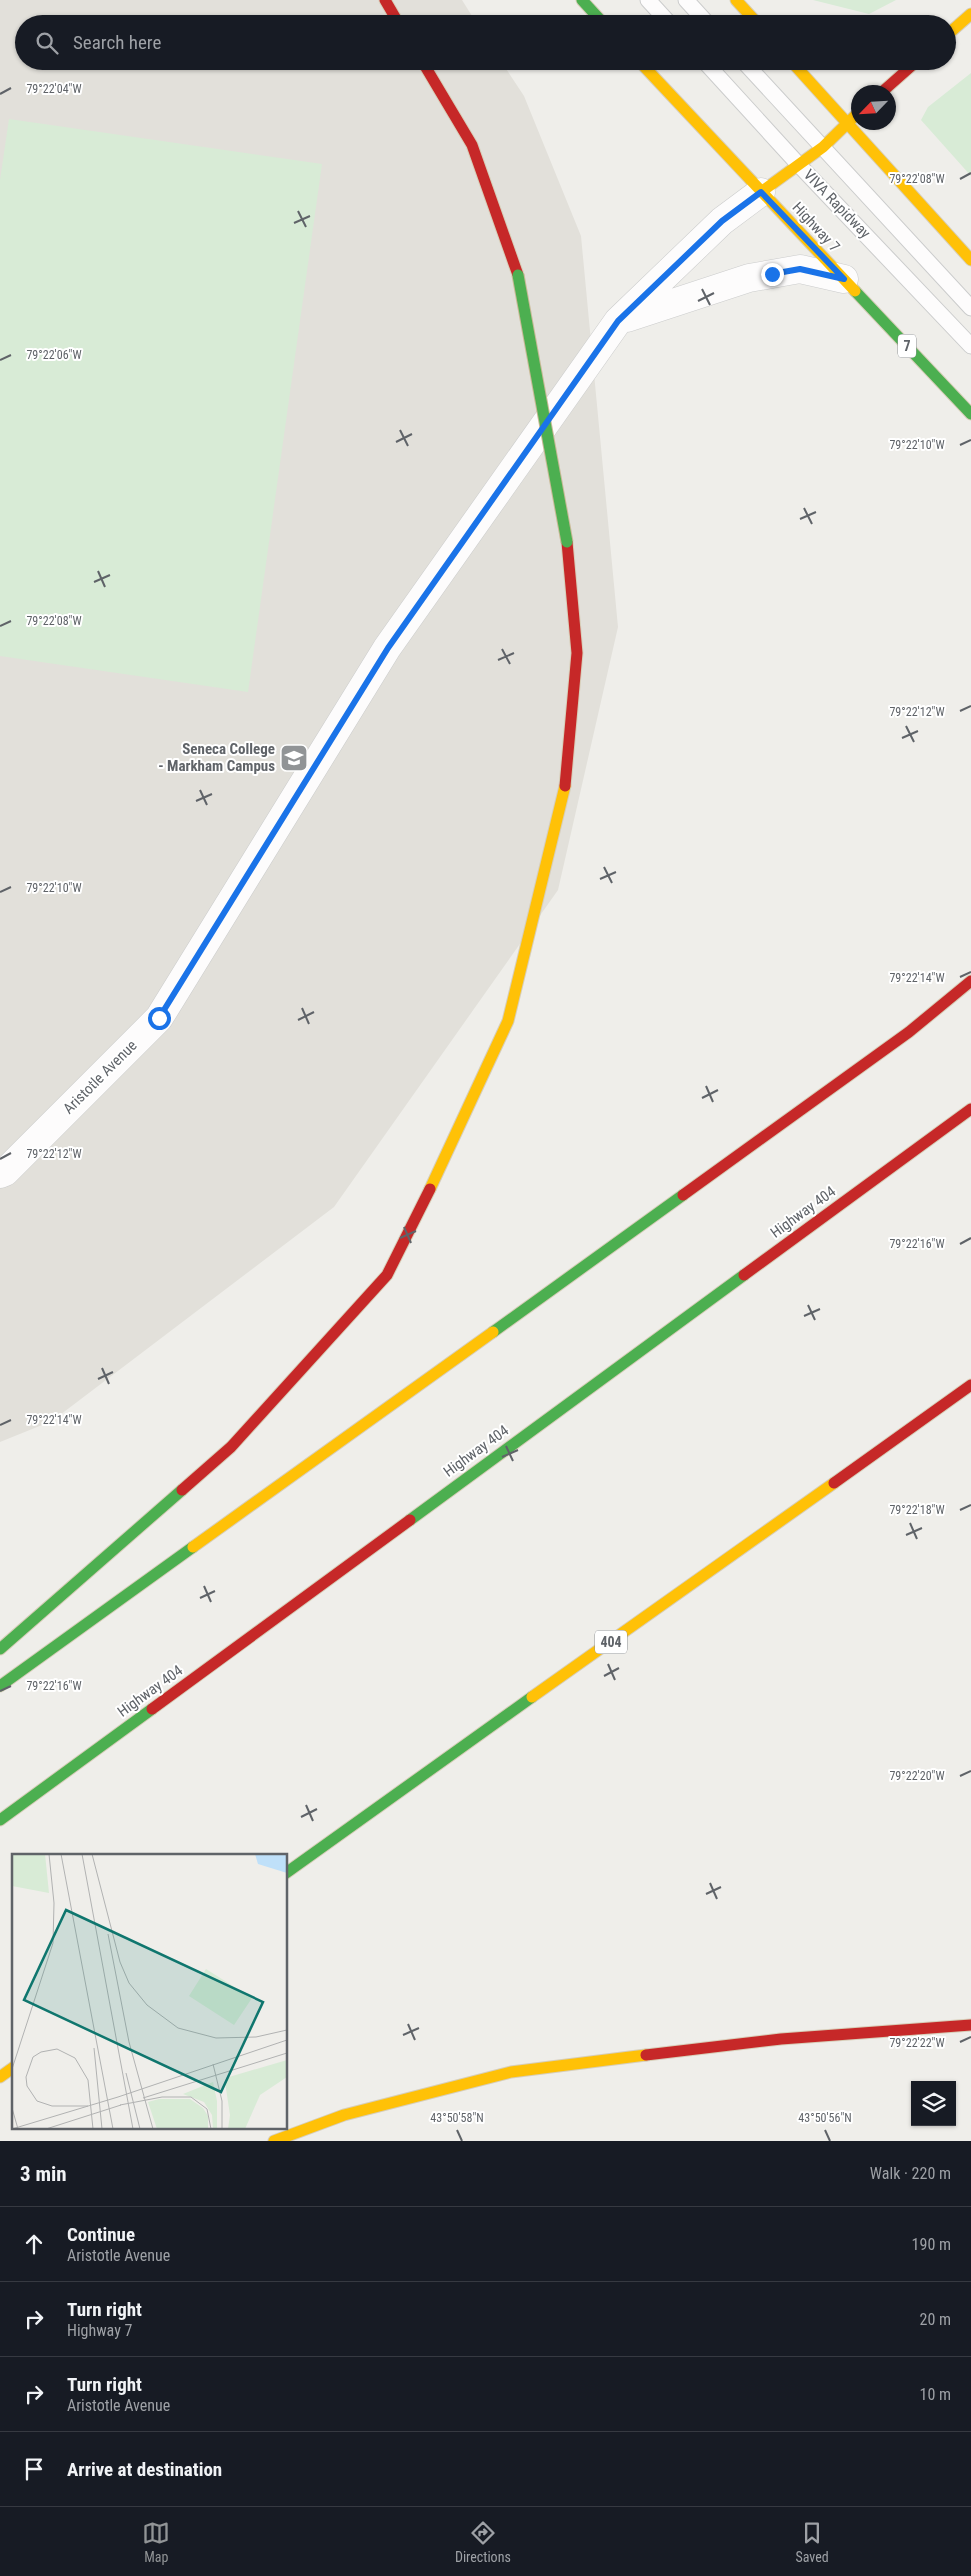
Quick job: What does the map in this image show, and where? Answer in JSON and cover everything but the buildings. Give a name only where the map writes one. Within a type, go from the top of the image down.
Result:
[{"type":"main road","points":[[385,0],[394,15]]},
{"type":"main road","points":[[582,0],[596,15]]},
{"type":"main road","points":[[736,0],[750,15]]},
{"type":"main road","points":[[956,27],[971,14]]},
{"type":"main road","points":[[0,1649],[231,1447],[387,1275],[451,1147],[508,1021],[564,797],[577,654],[567,542],[518,275],[472,145],[427,70]]},
{"type":"main road","name":"Highway 7","points":[[648,70],[971,414]]},
{"type":"main road","points":[[800,70],[971,260]]},
{"type":"main road","points":[[890,85],[907,70]]},
{"type":"main road","points":[[761,192],[823,147],[851,119]]},
{"type":"main road","points":[[0,1686],[909,1032],[971,981]]},
{"type":"main road","name":"Highway 404","points":[[0,1820],[971,1108]]},
{"type":"main road","name":"404","points":[[288,1872],[971,1385]]},
{"type":"main road","points":[[935,1411],[971,1392]]},
{"type":"main road","points":[[274,2141],[344,2115],[511,2072],[781,2039],[971,2025]]},
{"type":"main road","points":[[0,2077],[12,2069]]},
{"type":"street","name":"Aristotle Avenue","points":[[0,1174],[5,1172],[159,1018],[388,648],[618,321],[722,221],[761,192]]},
{"type":"street","points":[[618,321],[741,281],[800,269],[844,279]]},
{"type":"lane","points":[[648,0],[662,15]]},
{"type":"lane","points":[[686,0],[700,15]]},
{"type":"lane","name":"VIVA Rapidway","points":[[712,70],[798,164],[971,346]]},
{"type":"lane","name":"VIVA Rapidway","points":[[751,70],[971,308]]},
{"type":"shaded area","name":"Seneca College - Markham Campus","points":[[0,0],[462,0],[471,15],[15,15],[15,70],[507,70],[524,96],[581,236],[618,627],[558,890],[334,1207],[52,1421],[0,1442]]},
{"type":"green space","points":[[813,0],[896,0],[869,14]]},
{"type":"green space","points":[[971,73],[971,176],[921,120],[928,107]]},
{"type":"green space","points":[[9,119],[322,164],[248,692],[0,656],[0,180]]},
{"type":"traffic: fast","points":[[582,0],[596,15]]},
{"type":"traffic: fast","points":[[518,275],[567,542]]},
{"type":"traffic: fast","points":[[855,291],[971,414]]},
{"type":"traffic: fast","points":[[493,1332],[683,1195]]},
{"type":"traffic: fast","points":[[410,1520],[744,1275]]},
{"type":"traffic: fast","points":[[0,1649],[182,1490]]},
{"type":"traffic: fast","points":[[0,1686],[193,1547]]},
{"type":"traffic: fast","points":[[288,1872],[532,1697]]},
{"type":"traffic: fast","points":[[0,1820],[152,1709]]},
{"type":"traffic: slow","points":[[736,0],[750,15]]},
{"type":"traffic: slow","points":[[956,27],[971,14]]},
{"type":"traffic: slow","points":[[647,70],[855,291]]},
{"type":"traffic: slow","points":[[799,70],[971,260]]},
{"type":"traffic: slow","points":[[761,192],[823,147],[851,120]]},
{"type":"traffic: slow","points":[[430,1189],[508,1021],[565,786]]},
{"type":"traffic: slow","points":[[193,1547],[493,1332]]},
{"type":"traffic: slow","points":[[532,1697],[834,1483]]},
{"type":"traffic: slow","points":[[274,2141],[344,2115],[511,2072],[646,2055]]},
{"type":"traffic: slow","points":[[0,2077],[12,2068]]},
{"type":"traffic: jam","points":[[385,0],[394,15]]},
{"type":"traffic: jam","points":[[427,70],[472,145],[518,275]]},
{"type":"traffic: jam","points":[[890,85],[907,70]]},
{"type":"traffic: jam","points":[[565,786],[577,653],[567,542]]},
{"type":"traffic: jam","points":[[683,1195],[909,1032],[971,981]]},
{"type":"traffic: jam","points":[[744,1275],[971,1109]]},
{"type":"traffic: jam","points":[[182,1490],[231,1447],[387,1275],[430,1189]]},
{"type":"traffic: jam","points":[[834,1483],[971,1385]]},
{"type":"traffic: jam","points":[[152,1709],[410,1520]]},
{"type":"traffic: jam","points":[[646,2055],[781,2039],[971,2025]]},
{"type":"place","name":"Seneca College - Markham Campus","points":[[294,758]]},
{"type":"route","points":[[159,1018],[388,648],[618,321],[722,221],[761,192],[844,279],[800,269],[772,274]]}]
